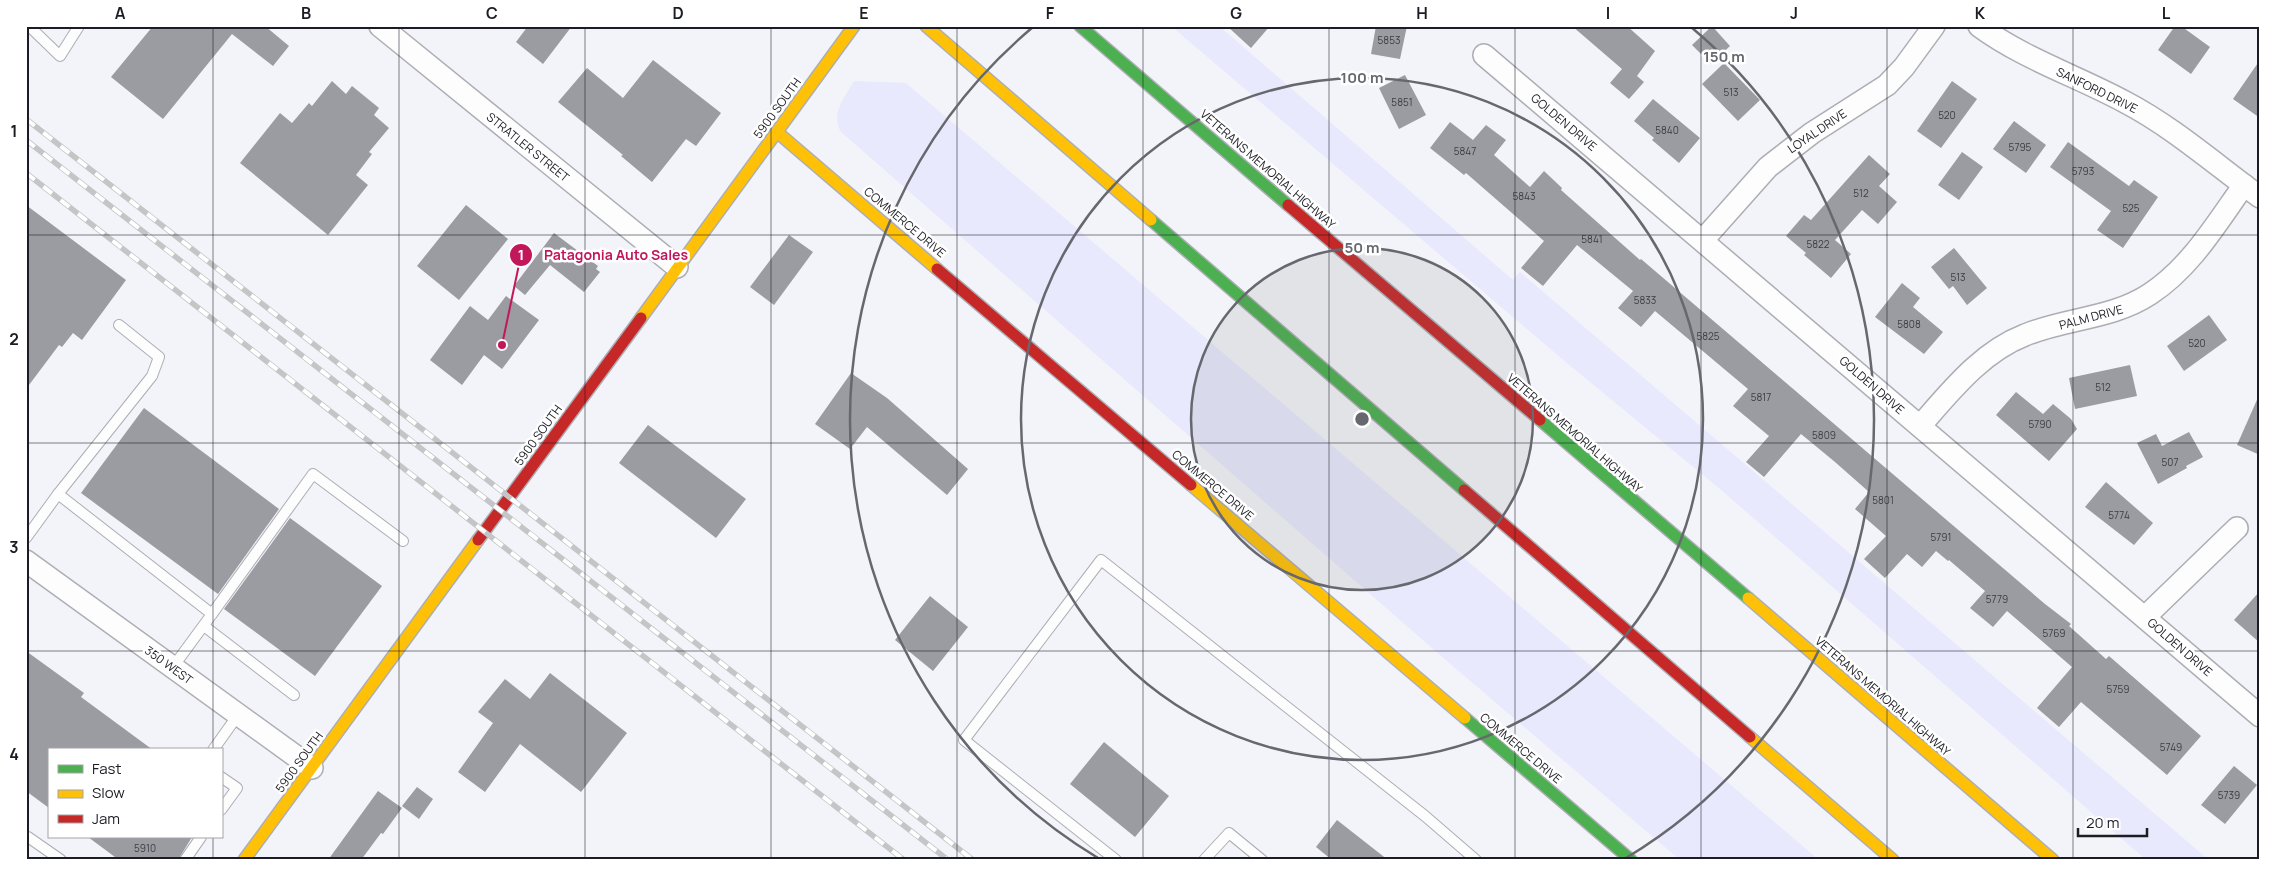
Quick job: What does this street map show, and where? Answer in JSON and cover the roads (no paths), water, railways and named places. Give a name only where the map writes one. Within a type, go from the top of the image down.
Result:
[{"type":"main road","name":"5900 SOUTH","points":[[244,860],[854,26]]},
{"type":"main road","points":[[926,26],[1893,860]]},
{"type":"main road","name":"VETERANS MEMORIAL HIGHWAY","points":[[1080,26],[2053,860]]},
{"type":"main road","name":"COMMERCE DRIVE","points":[[777,132],[1630,860]]},
{"type":"street","name":"STRATLER STREET","points":[[380,26],[677,267]]},
{"type":"street","name":"LOYAL DRIVE","points":[[1702,240],[1768,167],[1812,133],[1887,85],[1904,67],[1934,26]]},
{"type":"street","name":"SANFORD DRIVE","points":[[1979,26],[2024,54],[2125,102],[2157,121],[2252,191]]},
{"type":"street","name":"GOLDEN DRIVE","points":[[1484,55],[2260,716]]},
{"type":"street","name":"PALM DRIVE","points":[[1920,426],[1987,355],[2007,343],[2025,334],[2103,315],[2128,306],[2150,294],[2172,277],[2193,256],[2252,191]]},
{"type":"street","points":[[2145,617],[2237,528]]},
{"type":"street","name":"350 WEST","points":[[26,561],[312,768]]},
{"type":"lane","points":[[29,26],[60,56],[80,26]]},
{"type":"lane","points":[[26,538],[58,494],[152,376],[159,358],[119,325]]},
{"type":"lane","points":[[172,667],[204,626],[313,474],[402,541]]},
{"type":"lane","points":[[58,494],[212,614]]},
{"type":"lane","points":[[1116,860],[964,740],[1101,560],[1417,810],[1476,860]]},
{"type":"lane","points":[[204,626],[294,695]]},
{"type":"lane","points":[[214,748],[238,715]]},
{"type":"lane","points":[[222,778],[237,788],[222,809]]},
{"type":"lane","points":[[1204,860],[1229,833],[1262,860]]},
{"type":"lane","points":[[28,837],[61,860]]},
{"type":"lane","points":[[185,860],[200,838]]},
{"type":"railway","points":[[26,119],[973,860]]},
{"type":"railway","points":[[26,140],[948,860]]},
{"type":"railway","points":[[26,173],[904,860]]},
{"type":"place","name":"Patagonia Auto Sales","points":[[502,345]]}]
